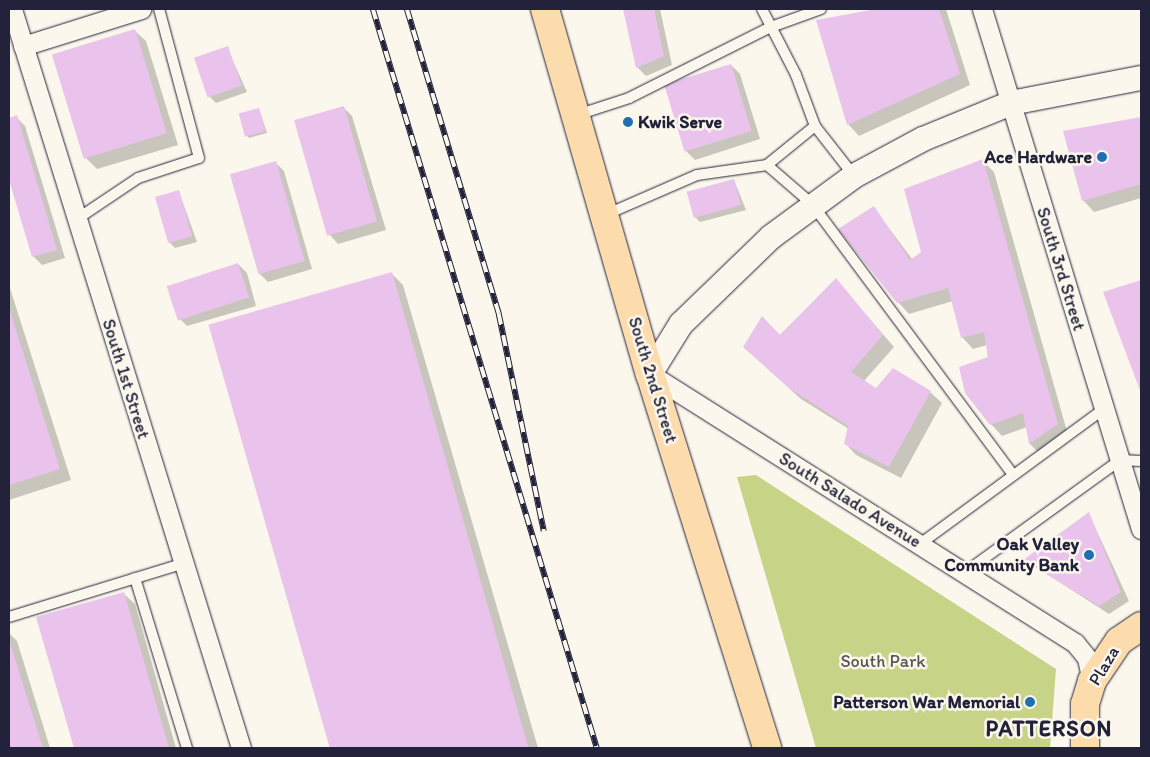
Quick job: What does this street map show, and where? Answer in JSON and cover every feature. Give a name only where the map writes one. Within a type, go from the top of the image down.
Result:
[{"type":"main road","name":"South 2nd Street","points":[[545,9],[650,374],[767,748]]},
{"type":"main road","name":"Plaza","points":[[1083,745],[1085,704],[1092,681],[1119,641],[1141,626]]},
{"type":"street","name":"South 1st Street","points":[[12,9],[241,748]]},
{"type":"street","points":[[23,46],[141,9]]},
{"type":"street","name":"South 3rd Street","points":[[982,9],[1141,529]]},
{"type":"street","points":[[650,374],[681,324],[771,237],[812,204],[854,176],[923,139],[1011,103],[1141,78]]},
{"type":"street","name":"South Salado Avenue","points":[[650,374],[1075,643],[1087,658],[1092,681]]},
{"type":"street","name":"South Salado Avenue","points":[[1075,643],[1096,647],[1119,641]]},
{"type":"lane","points":[[77,219],[138,178],[199,158],[159,9]]},
{"type":"lane","points":[[762,9],[796,75],[815,126],[854,176]]},
{"type":"lane","points":[[576,116],[629,98],[771,27],[820,9]]},
{"type":"lane","points":[[604,215],[697,175],[768,165],[815,126]]},
{"type":"lane","points":[[768,165],[812,204],[1012,473]]},
{"type":"lane","points":[[920,544],[1012,473],[1104,409]]},
{"type":"lane","points":[[964,573],[1120,460],[1141,461]]},
{"type":"lane","points":[[9,617],[184,563]]},
{"type":"lane","points":[[135,578],[186,748]]},
{"type":"green space","name":"South Park","points":[[756,475],[1056,669],[1050,748],[816,748],[737,477]]},
{"type":"building","points":[[623,9],[654,9],[664,56],[636,68]]},
{"type":"building","points":[[876,9],[939,9],[960,74],[847,125],[816,20]]},
{"type":"building","points":[[135,29],[167,133],[84,159],[52,54]]},
{"type":"building","points":[[228,46],[242,86],[208,97],[194,58]]},
{"type":"building","points":[[731,64],[751,131],[685,151],[664,84]]},
{"type":"building","points":[[344,106],[377,221],[327,236],[294,120]]},
{"type":"building","points":[[259,108],[265,131],[245,137],[239,113]]},
{"type":"building","points":[[17,115],[57,250],[32,257],[9,180],[9,118]]},
{"type":"building","points":[[1141,117],[1141,184],[1082,201],[1063,131]]},
{"type":"building","points":[[983,159],[1058,424],[1029,444],[1023,413],[990,425],[965,393],[959,367],[988,357],[984,332],[961,338],[948,288],[897,303],[838,229],[874,206],[910,260],[921,252],[904,189]]},
{"type":"building","points":[[276,161],[305,261],[259,274],[230,174]]},
{"type":"building","points":[[734,179],[741,205],[694,218],[687,192]]},
{"type":"building","points":[[179,190],[192,236],[168,243],[155,197]]},
{"type":"building","points":[[238,263],[249,297],[178,320],[167,286]]},
{"type":"building","points":[[392,272],[528,748],[330,748],[208,325]]},
{"type":"building","points":[[836,278],[883,335],[851,372],[876,388],[893,368],[931,391],[889,467],[844,444],[848,426],[789,388],[743,347],[762,316],[780,335]]},
{"type":"building","points":[[1141,280],[1141,393],[1103,292]]},
{"type":"building","points":[[9,308],[60,469],[9,485]]},
{"type":"building","points":[[1089,512],[1121,592],[1099,606],[1023,560]]},
{"type":"building","points":[[124,592],[169,748],[74,748],[36,617]]},
{"type":"building","points":[[9,640],[43,748],[9,748]]},
{"type":"railway","points":[[373,9],[597,748]]},
{"type":"railway","points":[[407,9],[499,314],[544,531]]},
{"type":"place","name":"Kwik Serve","points":[[628,122]]},
{"type":"place","name":"Ace Hardware","points":[[1102,157]]},
{"type":"place","name":"Oak Valley Community Bank","points":[[1089,555]]},
{"type":"place","name":"Patterson War Memorial","points":[[1030,702]]},
{"type":"district","name":"PATTERSON","points":[[1049,729]]}]
